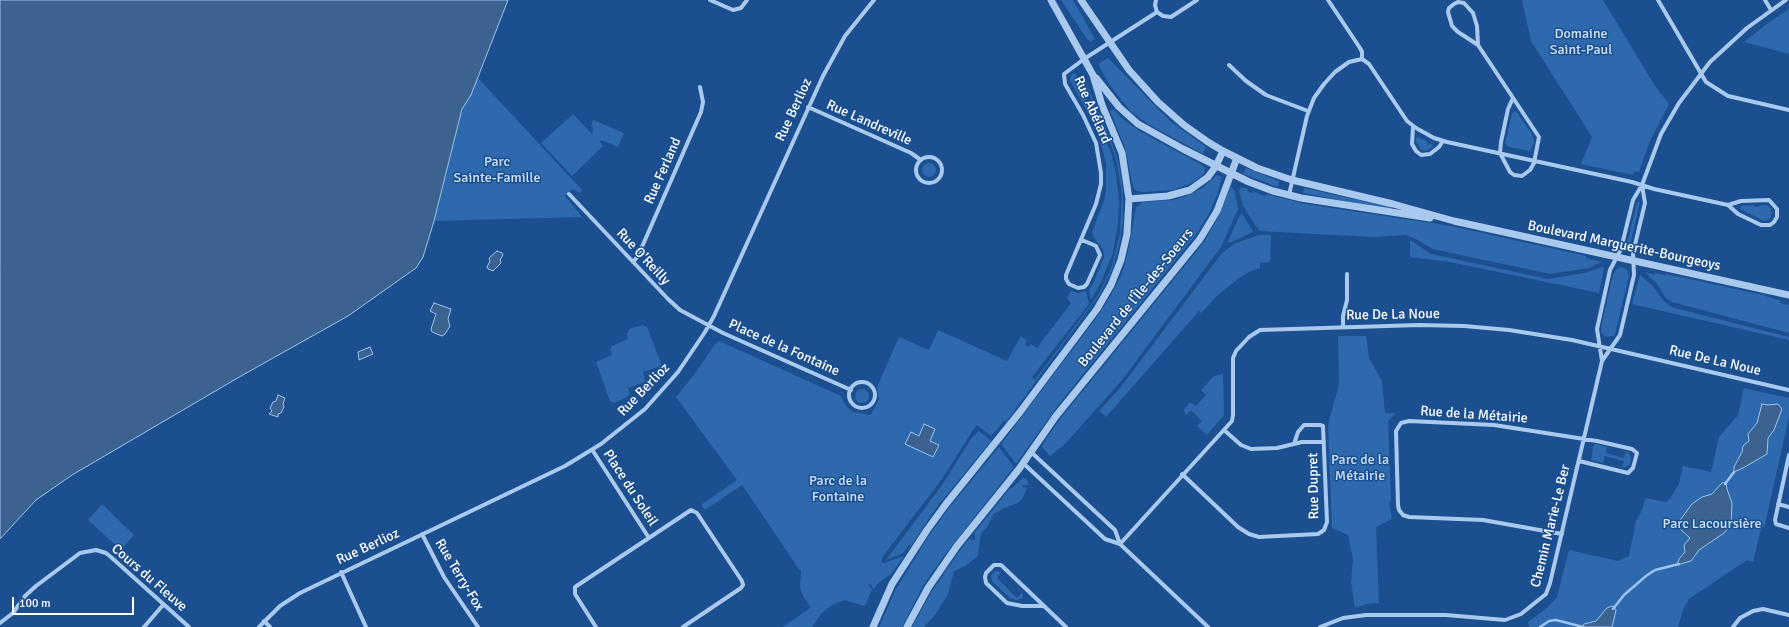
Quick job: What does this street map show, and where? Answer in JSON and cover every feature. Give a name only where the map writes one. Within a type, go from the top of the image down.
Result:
[{"type":"street","points":[[710,0],[733,10],[741,8],[747,0]]},
{"type":"street","name":"Rue Berlioz","points":[[259,627],[290,599],[341,572],[528,485],[593,450],[630,422],[654,400],[683,366],[708,326],[825,70],[842,42],[874,0]]},
{"type":"street","name":"Boulevard de l'Île-des-Soeurs","points":[[873,627],[894,580],[934,520],[1016,418],[1102,302],[1114,278],[1123,252],[1128,227],[1129,199],[1122,153],[1102,105],[1093,74],[1051,0]]},
{"type":"street","points":[[1081,0],[1140,82],[1158,102],[1184,125],[1223,151],[1237,158]]},
{"type":"street","points":[[1156,0],[1155,5],[1157,12],[1164,16],[1171,17],[1197,0]]},
{"type":"street","points":[[1328,0],[1360,48],[1362,52],[1362,59]]},
{"type":"street","points":[[1658,0],[1706,82],[1724,95],[1789,110]]},
{"type":"street","points":[[1765,0],[1771,10]]},
{"type":"street","name":"Chemin Marie-Le Ber","points":[[1602,361],[1597,329],[1610,270],[1623,242],[1633,200],[1642,185],[1661,134],[1672,113],[1700,73],[1728,45],[1771,10],[1786,0]]},
{"type":"street","points":[[1478,45],[1475,17],[1466,2],[1458,2],[1451,6],[1448,12],[1448,19],[1456,30],[1478,45],[1539,137],[1533,167],[1522,176],[1517,176],[1508,169],[1500,153],[1508,109],[1513,98]]},
{"type":"street","name":"Rue Abélard","points":[[1082,240],[1096,246],[1100,255],[1088,284],[1082,288],[1078,288],[1069,284],[1066,277],[1094,212],[1102,179],[1100,159],[1093,136],[1065,84],[1064,79],[1066,72],[1157,12]]},
{"type":"street","points":[[1289,195],[1308,111],[1319,91],[1335,72],[1353,61],[1362,59],[1369,64],[1404,117],[1413,127],[1443,141],[1535,160],[1728,205],[1738,214],[1761,225],[1774,222],[1777,217],[1777,209],[1769,200],[1741,201],[1728,205]]},
{"type":"street","points":[[1229,65],[1246,81],[1266,95],[1308,111]]},
{"type":"street","name":"Boulevard Marguerite-Bourgeoys","points":[[1093,74],[1119,107],[1138,124],[1216,166],[1268,189],[1289,195],[1390,213],[1454,221]]},
{"type":"street","name":"Rue Ferland","points":[[633,262],[638,256],[701,112],[703,102],[700,87]]},
{"type":"street","name":"Rue Landreville","points":[[808,107],[921,160],[931,158],[939,163],[942,171],[937,180],[927,182],[919,178],[916,168],[921,160]]},
{"type":"street","points":[[1413,127],[1412,144],[1416,151],[1421,155],[1430,154],[1439,147],[1443,141]]},
{"type":"street","points":[[1129,199],[1168,196],[1184,192],[1202,182],[1216,166],[1223,151]]},
{"type":"street","name":"Boulevard de l'Île-des-Soeurs","points":[[907,627],[922,598],[941,569],[1023,463],[1056,416],[1200,239],[1217,211],[1237,158]]},
{"type":"street","name":"Boulevard Marguerite-Bourgeoys","points":[[1237,158],[1272,174],[1292,180],[1393,204],[1454,221],[1789,295]]},
{"type":"street","name":"Chemin Marie-Le Ber","points":[[1320,627],[1329,625],[1343,618],[1366,615],[1446,615],[1495,620],[1510,619],[1521,614],[1546,594],[1562,534],[1602,361],[1620,334],[1634,275],[1633,253],[1645,203],[1642,185]]},
{"type":"street","name":"Rue O'Reilly","points":[[569,194],[675,306],[708,326]]},
{"type":"street","points":[[1343,327],[1343,316],[1347,300],[1347,274]]},
{"type":"street","name":"Rue De La Noue","points":[[1120,544],[1182,474],[1224,430],[1233,417],[1233,358],[1238,349],[1252,334],[1266,330],[1413,325],[1467,326],[1544,335],[1610,348],[1789,390]]},
{"type":"street","name":"Place de la Fontaine","points":[[708,326],[851,390]]},
{"type":"street","name":"Place de la Fontaine","points":[[866,383],[874,390],[874,401],[868,407],[858,407],[850,400],[851,390],[857,384],[866,383]]},
{"type":"street","name":"Rue de la Métairie","points":[[1562,534],[1482,520],[1451,517],[1409,517],[1403,515],[1399,510],[1398,505],[1396,431],[1400,425],[1406,421],[1465,422],[1512,426],[1584,439]]},
{"type":"street","name":"Rue Dupret","points":[[1182,474],[1246,533],[1259,537],[1315,535],[1324,530],[1327,523],[1322,426],[1307,425],[1298,432],[1294,444]]},
{"type":"street","name":"Rue Dupret","points":[[1224,430],[1241,445],[1248,448],[1277,448],[1294,444],[1324,442]]},
{"type":"street","points":[[1579,461],[1628,473],[1632,471],[1637,453],[1634,450],[1584,439]]},
{"type":"street","name":"Place du Soleil","points":[[593,450],[649,538]]},
{"type":"street","points":[[1031,452],[1115,530],[1120,544]]},
{"type":"street","points":[[1789,454],[1775,523],[1789,528]]},
{"type":"street","points":[[1023,463],[1105,539],[1120,544],[1208,627]]},
{"type":"street","points":[[1778,504],[1789,507]]},
{"type":"street","name":"Place du Soleil","points":[[596,627],[575,594],[574,588],[690,510],[695,511],[743,582],[742,588],[683,627]]},
{"type":"street","name":"Rue Terry-Fox","points":[[422,534],[444,577],[478,627]]},
{"type":"street","name":"Cours du Fleuve","points":[[0,623],[10,616],[28,592],[76,556],[90,550],[102,551],[112,558],[189,627]]},
{"type":"street","points":[[1043,606],[1022,606],[1007,603],[986,583],[986,573],[994,565],[1001,566],[1066,627]]},
{"type":"street","points":[[341,572],[366,627]]},
{"type":"street","points":[[144,627],[163,605]]},
{"type":"street","points":[[1734,627],[1740,618],[1753,610],[1763,609],[1789,615]]},
{"type":"street","points":[[264,621],[270,627]]},
{"type":"green space","points":[[1061,0],[1073,0],[1095,39],[1091,42],[1087,39]]},
{"type":"green space","name":"Domaine Saint-Paul","points":[[1522,0],[1603,0],[1655,86],[1669,104],[1649,143],[1639,172],[1635,171],[1632,175],[1581,164],[1592,137],[1531,41]]},
{"type":"green space","points":[[1789,9],[1789,54],[1744,42],[1768,23]]},
{"type":"green space","points":[[1108,58],[1170,121],[1206,147],[1203,154],[1148,124],[1130,111],[1109,84],[1098,64]]},
{"type":"green space","points":[[1075,73],[1111,153],[1116,174],[1119,201],[1118,223],[1113,253],[1101,282],[1091,300],[1089,290],[1104,257],[1103,249],[1094,238],[1092,232],[1104,201],[1106,189],[1106,163],[1098,132],[1070,80],[1071,75]]},
{"type":"green space","name":"Parc Sainte-Famille","points":[[477,77],[582,190],[580,193],[572,189],[565,196],[582,217],[434,221],[462,109],[471,95]]},
{"type":"green space","name":"Parc de la Fontaine","points":[[1083,77],[1112,143],[1119,165],[1123,190],[1123,222],[1119,246],[1112,270],[1100,294],[1006,422],[1004,421],[991,436],[977,425],[973,430],[942,479],[884,555],[881,561],[884,563],[904,556],[892,573],[877,584],[874,589],[870,584],[868,585],[872,589],[865,606],[844,600],[829,607],[821,614],[812,627],[783,627],[810,608],[800,588],[801,572],[742,485],[705,510],[701,505],[737,480],[676,397],[694,375],[715,344],[719,341],[841,396],[846,406],[853,412],[871,415],[879,399],[877,387],[899,337],[929,350],[938,330],[1007,361],[1021,336],[1027,341],[1025,344],[1028,347],[1031,344],[1037,348],[1071,303],[1067,298],[1071,291],[1078,293],[1086,291],[1089,304],[1032,377],[1035,380],[1098,295],[1111,269],[1120,234],[1122,193],[1117,164],[1110,141],[1082,79]]},
{"type":"green space","points":[[1113,109],[1125,121],[1141,132],[1202,165],[1205,169],[1204,174],[1192,183],[1173,190],[1136,191],[1133,187],[1125,148],[1110,111]]},
{"type":"green space","points":[[1516,111],[1533,136],[1534,143],[1530,151],[1509,147],[1505,144],[1512,113]]},
{"type":"green space","points":[[573,114],[592,134],[594,128],[591,127],[593,120],[624,133],[618,147],[601,140],[600,142],[603,146],[572,176],[541,143]]},
{"type":"green space","points":[[1418,137],[1428,142],[1427,144],[1429,145],[1430,143],[1432,144],[1433,147],[1426,151],[1421,150],[1416,141],[1416,138]]},
{"type":"green space","points":[[926,163],[932,163],[936,167],[936,173],[932,177],[926,177],[922,173],[922,167]]},
{"type":"green space","points":[[1246,168],[1279,181],[1278,187],[1243,174]]},
{"type":"green space","points":[[1217,175],[1222,177],[1217,195],[1210,212],[1195,236],[1059,404],[1016,464],[1001,444],[1097,317],[1111,295],[1121,276],[1128,252],[1136,207],[1143,202],[1173,200],[1186,196],[1201,189]]},
{"type":"green space","points":[[1231,186],[1235,192],[1238,209],[1221,247],[1122,380],[1065,444],[1050,456],[1042,447],[1044,442],[1060,419],[1204,242],[1219,216]]},
{"type":"green space","points":[[1241,187],[1248,189],[1247,191],[1252,193],[1253,191],[1265,196],[1266,194],[1305,204],[1451,226],[1586,256],[1586,258],[1601,262],[1589,268],[1550,274],[1433,249],[1406,235],[1373,237],[1259,231],[1243,206],[1239,191]]},
{"type":"green space","points":[[1304,188],[1391,207],[1390,210],[1303,193]]},
{"type":"green space","points":[[1637,202],[1640,202],[1630,245],[1627,244]]},
{"type":"green space","points":[[1754,205],[1755,207],[1765,205],[1770,207],[1772,213],[1770,219],[1764,221],[1740,209],[1741,206]]},
{"type":"green space","points":[[1242,213],[1253,232],[1229,243],[1228,241]]},
{"type":"green space","points":[[1258,235],[1271,235],[1270,262],[1260,263],[1260,268],[1239,278],[1218,295],[1201,313],[1199,311],[1106,417],[1099,411],[1120,388],[1222,253],[1234,244]]},
{"type":"green space","points":[[1410,240],[1431,254],[1548,279],[1584,273],[1603,267],[1599,293],[1450,262],[1410,257]]},
{"type":"green space","points":[[1621,267],[1627,270],[1629,276],[1615,334],[1613,336],[1606,337],[1601,332],[1601,328],[1613,274]]},
{"type":"green space","points":[[1645,272],[1655,275],[1655,273],[1666,274],[1763,295],[1781,301],[1780,303],[1789,305],[1789,333],[1672,302],[1666,298],[1657,284]]},
{"type":"green space","points":[[1640,275],[1653,286],[1663,300],[1671,307],[1789,337],[1789,340],[1632,304]]},
{"type":"green space","points":[[642,325],[647,327],[661,366],[643,372],[645,382],[628,388],[630,393],[627,397],[614,403],[610,401],[596,362],[612,355],[610,350],[612,346],[628,339],[627,336],[629,329]]},
{"type":"green space","name":"Parc de la Métairie","points":[[1338,336],[1366,336],[1369,358],[1382,381],[1385,413],[1396,413],[1388,421],[1391,501],[1389,502],[1392,519],[1376,527],[1379,603],[1365,604],[1363,606],[1355,607],[1351,583],[1353,559],[1348,535],[1332,528],[1328,425],[1339,384]]},
{"type":"green space","points":[[1223,374],[1224,415],[1207,435],[1197,426],[1202,421],[1191,410],[1186,415],[1184,410],[1190,402],[1196,406],[1206,395],[1201,390],[1214,376]]},
{"type":"green space","name":"Parc Lacoursière","points":[[1744,388],[1789,398],[1789,417],[1765,524],[1761,529],[1753,562],[1747,560],[1689,599],[1683,610],[1678,627],[1529,627],[1528,622],[1548,607],[1557,597],[1569,550],[1618,561],[1629,556],[1636,521],[1642,510],[1645,498],[1666,502],[1670,499],[1679,484],[1683,466],[1711,472],[1719,437],[1738,415]]},
{"type":"green space","points":[[859,389],[865,389],[869,393],[869,399],[865,403],[859,403],[855,399],[855,393]]},
{"type":"green space","points":[[979,431],[991,441],[936,508],[911,546],[909,545],[903,553],[886,560],[942,485],[971,439]]},
{"type":"green space","points":[[1596,444],[1607,447],[1606,453],[1624,458],[1626,451],[1628,452],[1631,457],[1630,464],[1626,467],[1622,467],[1624,461],[1605,456],[1603,463],[1591,460],[1593,446]]},
{"type":"green space","points":[[999,447],[1014,467],[943,557],[923,586],[902,627],[879,627],[895,591],[926,540],[948,509]]},
{"type":"green space","points":[[1024,477],[1028,481],[1028,485],[1022,485],[1023,488],[1027,487],[1023,498],[1018,503],[1004,508],[994,514],[987,527],[981,533],[978,556],[965,566],[954,571],[948,594],[935,615],[924,627],[912,627],[932,591],[958,553],[969,539],[975,540],[975,532],[1010,488],[1011,489]]},
{"type":"green space","points":[[102,504],[134,535],[121,550],[88,520]]},
{"type":"green space","points":[[995,571],[1001,572],[997,578],[1017,598],[1022,592],[1023,598],[1016,600],[1010,598],[992,581],[991,576]]},
{"type":"shaded area","points":[[0,0],[508,0],[471,95],[462,109],[434,221],[423,257],[416,268],[348,316],[241,376],[72,475],[36,500],[0,539]]},
{"type":"shaded area","points":[[497,251],[503,255],[500,260],[501,263],[493,271],[487,267],[490,261],[489,258]]},
{"type":"shaded area","points":[[434,303],[451,309],[448,319],[450,326],[442,336],[432,332],[431,329],[436,314],[430,311]]},
{"type":"shaded area","points":[[370,347],[373,354],[359,360],[358,352]]},
{"type":"shaded area","points":[[278,395],[285,398],[283,404],[284,407],[281,413],[278,414],[278,417],[269,414],[272,411],[270,408],[273,402],[276,401]]},
{"type":"shaded area","points":[[1762,404],[1778,404],[1782,409],[1774,430],[1768,438],[1767,454],[1734,472],[1734,467],[1742,452],[1743,446],[1749,441],[1748,434],[1757,423]]},
{"type":"shaded area","points":[[924,424],[935,429],[930,441],[939,445],[933,457],[905,444],[911,432],[919,436]]},
{"type":"shaded area","points":[[1726,482],[1732,503],[1731,524],[1724,533],[1699,550],[1691,561],[1677,565],[1679,559],[1685,552],[1684,545],[1690,538],[1679,528],[1678,523],[1692,504],[1702,497],[1712,494],[1722,483]]},
{"type":"shaded area","points":[[1612,606],[1616,610],[1612,627],[1582,627],[1584,624],[1596,621],[1607,608]]},
{"type":"waterway","points":[[1725,484],[1734,472]]},
{"type":"waterway","points":[[1613,609],[1624,595],[1646,576],[1655,570],[1679,564]]},
{"type":"waterway","points":[[1540,627],[1549,621],[1556,620],[1583,627]]}]
